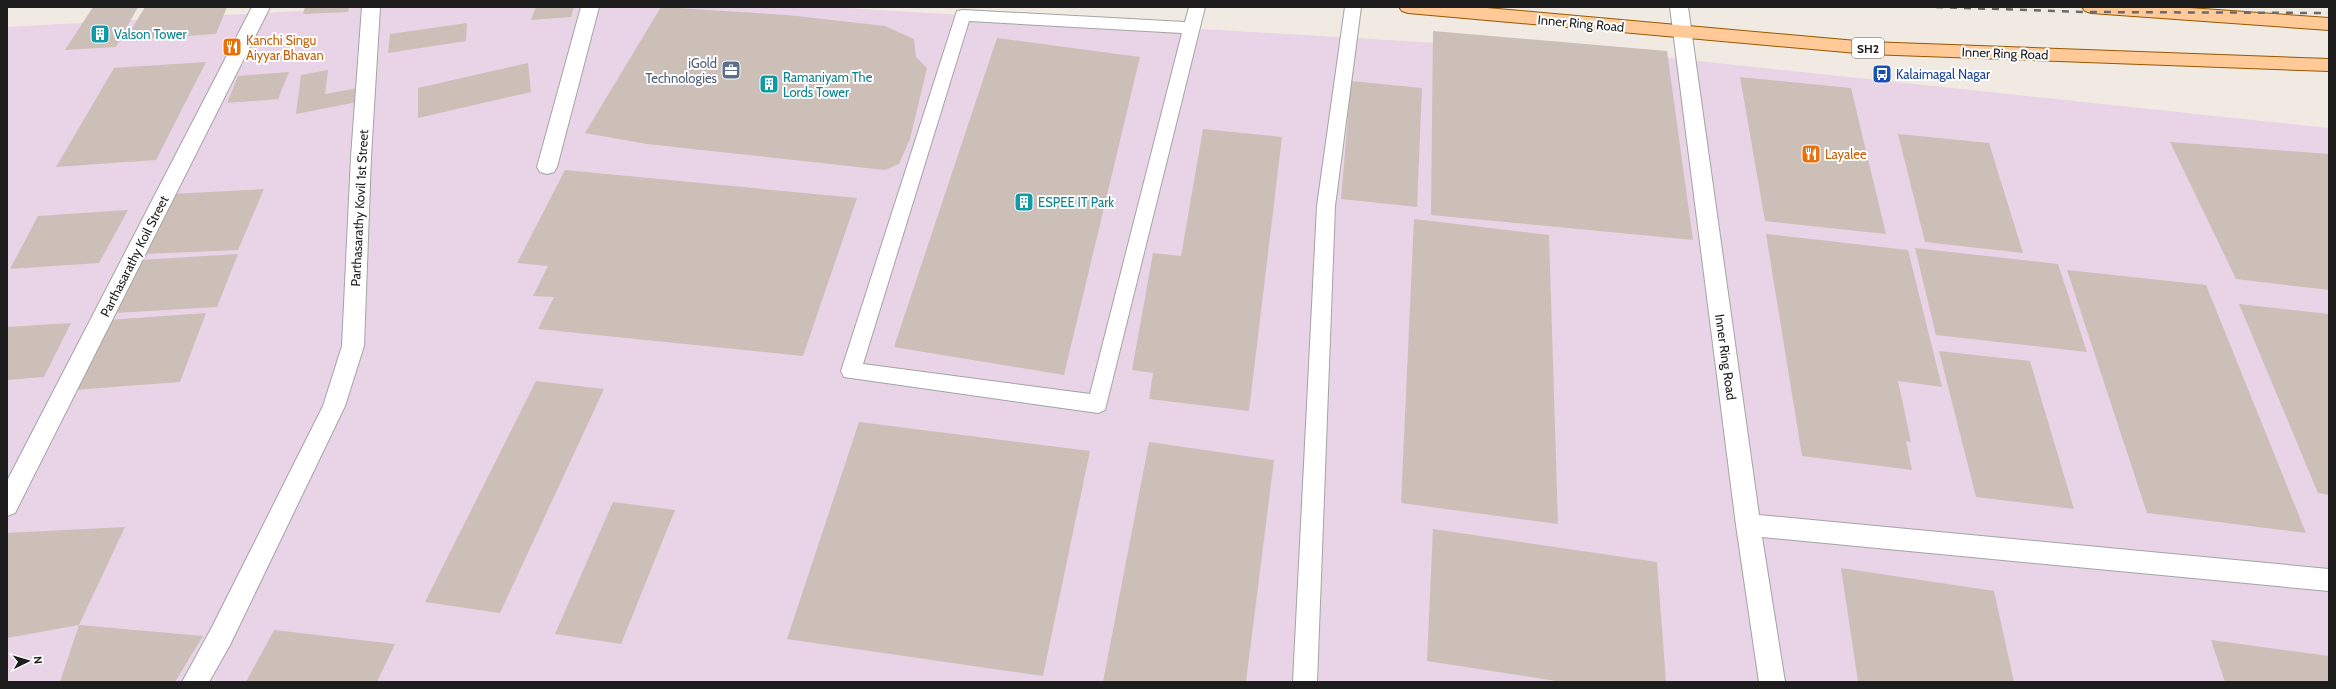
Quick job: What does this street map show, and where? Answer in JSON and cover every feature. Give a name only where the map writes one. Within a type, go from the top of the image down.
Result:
[{"type":"main road","name":"Inner Ring Road","points":[[1408,7],[1868,48],[2329,65]]},
{"type":"main road","points":[[2096,7],[2329,24]]},
{"type":"street","name":"Parthasarathy Koil Street","points":[[7,505],[261,7]]},
{"type":"street","name":"Parthasarathy Kovil 1st Street","points":[[195,682],[221,636],[334,406],[354,346],[361,157],[371,7]]},
{"type":"street","points":[[547,167],[590,7]]},
{"type":"street","name":"Inner Ring Road","points":[[1679,7],[1748,525],[1772,682]]},
{"type":"street","points":[[1748,525],[2329,580]]},
{"type":"lane","points":[[1192,28],[963,15],[851,371],[1098,404],[1192,28],[1197,7]]},
{"type":"lane","points":[[1305,682],[1326,206],[1353,7]]},
{"type":"shaded area","points":[[371,7],[829,7],[1642,55],[2329,128],[2329,682],[7,682],[7,27]]},
{"type":"building","name":"Valson Tower","points":[[93,7],[138,7],[116,47],[65,50]]},
{"type":"building","points":[[145,7],[227,7],[216,34],[125,40]]},
{"type":"building","points":[[305,7],[349,7],[348,12],[303,14]]},
{"type":"building","points":[[536,7],[574,7],[571,17],[531,20]]},
{"type":"building","name":"Ramaniyam The Lords Tower","points":[[661,7],[787,15],[885,26],[914,39],[916,57],[927,68],[910,139],[899,164],[885,170],[647,144],[585,133]]},
{"type":"building","points":[[467,23],[466,41],[388,53],[390,34]]},
{"type":"building","points":[[1433,31],[1667,51],[1693,240],[1431,215]]},
{"type":"building","name":"ESPEE IT Park","points":[[997,38],[1140,57],[1064,375],[894,347]]},
{"type":"building","points":[[206,62],[156,160],[56,167],[114,68]]},
{"type":"building","points":[[528,63],[531,92],[418,118],[418,88]]},
{"type":"building","points":[[328,70],[325,94],[358,88],[357,102],[296,114],[301,75]]},
{"type":"building","points":[[289,72],[278,99],[227,103],[238,76]]},
{"type":"building","name":"Layalee","points":[[1740,77],[1851,88],[1886,234],[1765,221]]},
{"type":"building","points":[[1351,81],[1422,88],[1417,207],[1341,199]]},
{"type":"building","points":[[1203,129],[1282,137],[1249,411],[1149,399],[1153,373],[1132,370],[1153,253],[1181,256]]},
{"type":"building","points":[[1898,134],[1989,143],[2023,253],[1925,242]]},
{"type":"building","points":[[2170,142],[2329,154],[2329,290],[2236,279]]},
{"type":"building","points":[[565,170],[857,198],[803,356],[538,329],[554,297],[533,296],[548,266],[517,263]]},
{"type":"building","points":[[264,189],[238,250],[144,254],[172,194]]},
{"type":"building","points":[[128,210],[99,263],[10,269],[38,216]]},
{"type":"building","points":[[1414,219],[1549,235],[1558,524],[1401,503]]},
{"type":"building","points":[[1766,234],[1908,250],[1942,387],[1898,381],[1911,442],[1906,441],[1912,470],[1802,456]]},
{"type":"building","points":[[1915,248],[2058,264],[2087,352],[1936,335]]},
{"type":"building","points":[[238,254],[217,307],[115,313],[141,260]]},
{"type":"building","points":[[2067,270],[2206,285],[2306,533],[2147,513]]},
{"type":"building","points":[[2239,304],[2329,314],[2329,495],[2318,493]]},
{"type":"building","points":[[206,313],[180,382],[74,390],[108,320]]},
{"type":"building","points":[[71,323],[44,377],[7,380],[7,327]]},
{"type":"building","points":[[1939,351],[2030,361],[2074,509],[1976,497]]},
{"type":"building","points":[[536,381],[604,389],[500,613],[425,602]]},
{"type":"building","points":[[859,422],[1090,451],[1043,676],[787,639]]},
{"type":"building","points":[[1149,442],[1274,460],[1246,682],[1103,682]]},
{"type":"building","points":[[613,502],[675,510],[621,644],[555,634]]},
{"type":"building","points":[[125,527],[79,625],[7,638],[7,533]]},
{"type":"building","points":[[1433,529],[1657,562],[1666,682],[1563,682],[1427,661]]},
{"type":"building","points":[[1841,568],[1994,591],[2014,682],[1858,682]]},
{"type":"building","points":[[79,625],[203,636],[175,682],[60,682]]},
{"type":"building","points":[[274,630],[395,644],[377,682],[246,682]]},
{"type":"building","points":[[2211,640],[2329,656],[2329,682],[2225,682]]},
{"type":"railway","points":[[1936,7],[2086,12],[2329,13]]},
{"type":"place","name":"Valson Tower","points":[[100,34]]},
{"type":"place","name":"Kanchi Singu Aiyyar Bhavan","points":[[232,47]]},
{"type":"place","name":"iGold Technologies","points":[[731,70]]},
{"type":"place","name":"Kalaimagal Nagar","points":[[1882,74]]},
{"type":"place","name":"Ramaniyam The Lords Tower","points":[[769,84]]},
{"type":"place","name":"Layalee","points":[[1811,154]]},
{"type":"place","name":"ESPEE IT Park","points":[[1024,202]]}]
